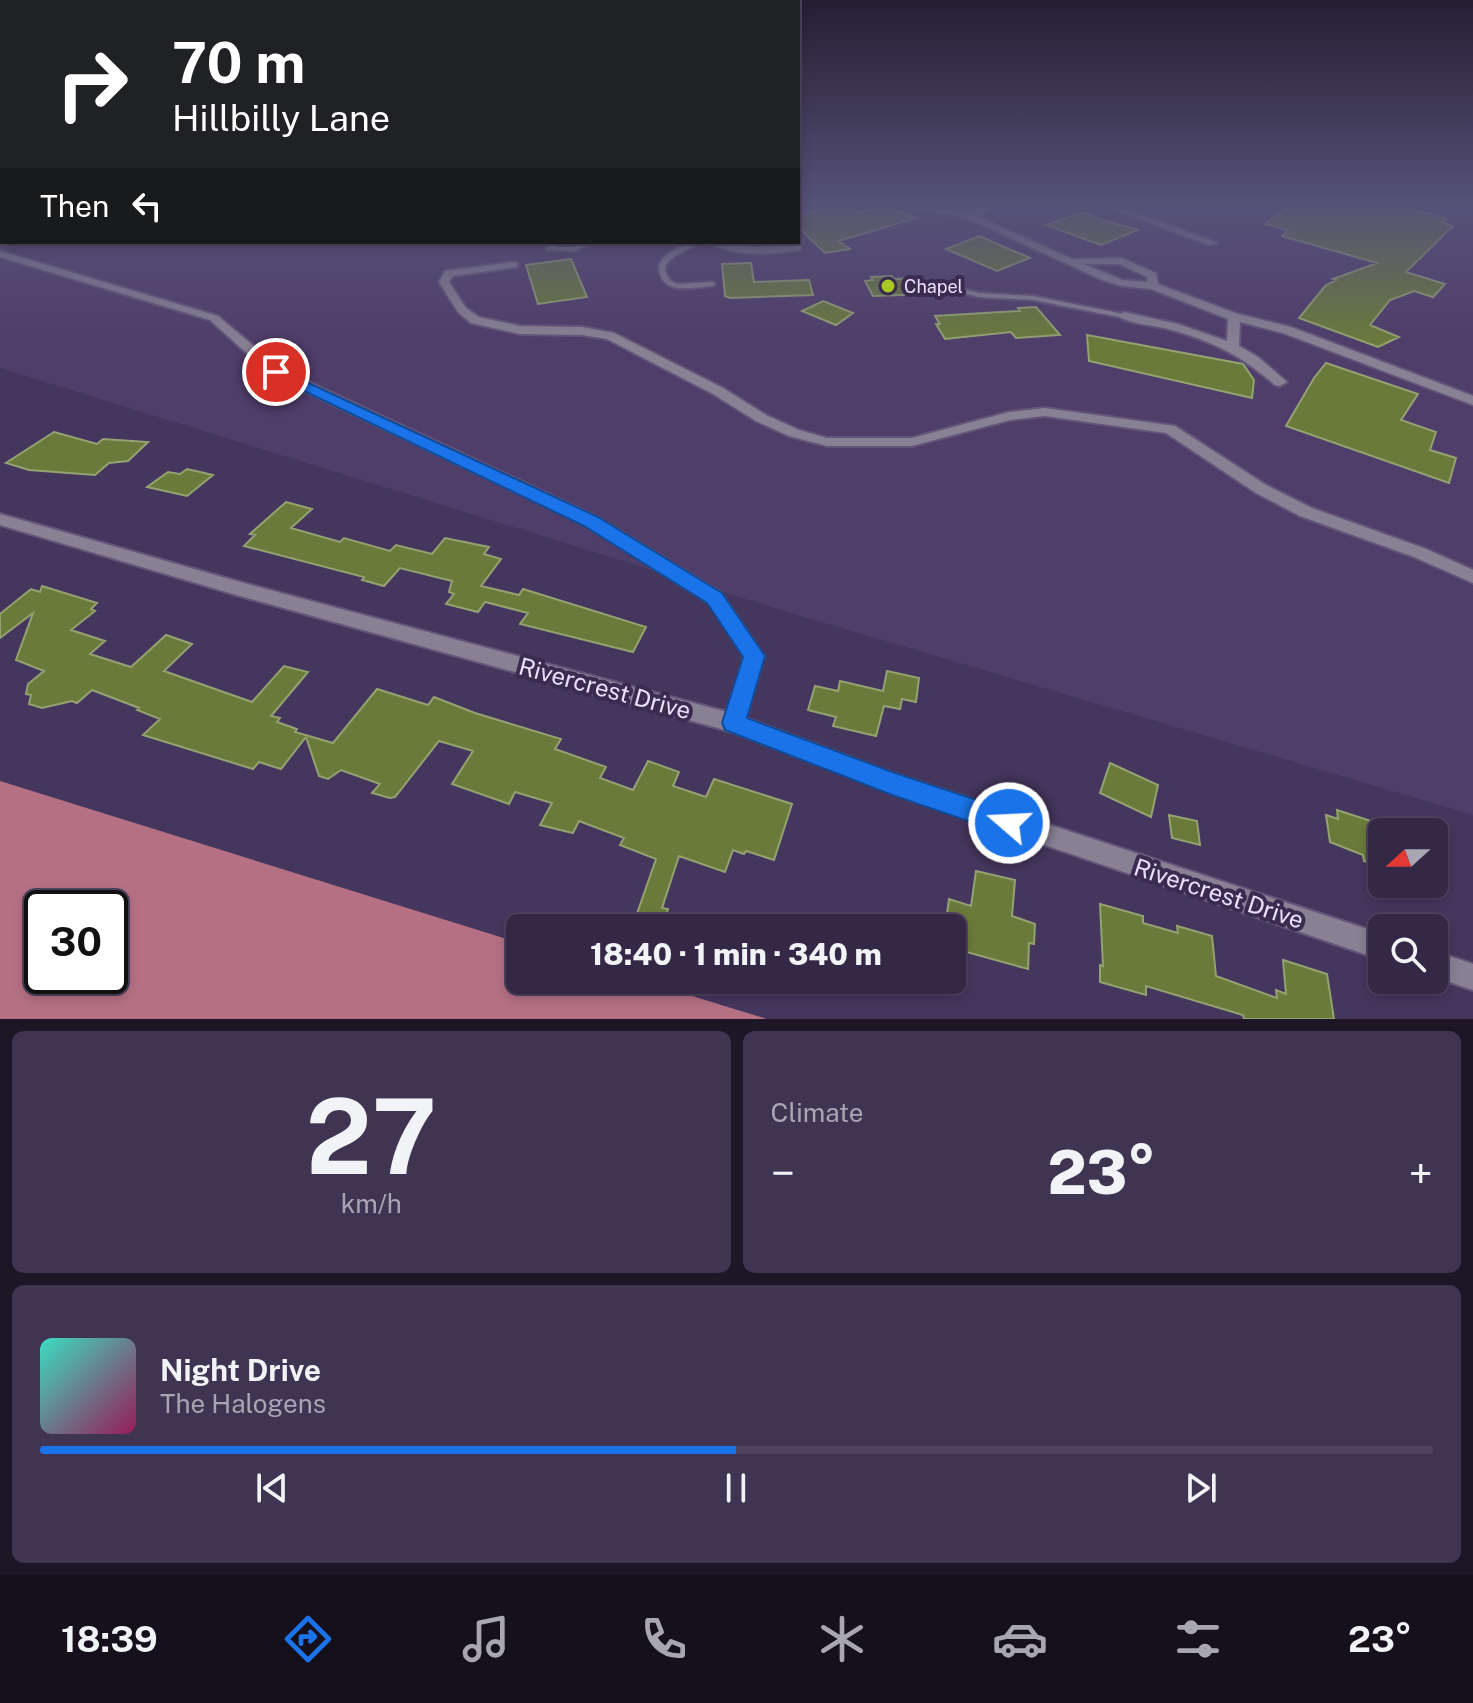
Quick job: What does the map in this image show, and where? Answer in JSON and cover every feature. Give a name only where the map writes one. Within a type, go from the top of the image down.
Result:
[{"type":"street","points":[[1048,250],[1122,283],[1153,286],[1234,317],[1287,330],[1473,401]]},
{"type":"street","points":[[0,254],[214,318],[276,372],[591,521],[715,598],[754,656],[734,723]]},
{"type":"street","points":[[1075,261],[1121,261],[1152,275],[1153,286]]},
{"type":"street","points":[[513,265],[449,273],[444,282],[462,310],[475,320],[520,330],[582,331],[610,336],[794,433],[827,442],[912,442],[1009,416],[1045,412],[1156,426],[1184,437],[1261,489],[1306,512],[1408,548],[1473,577]]},
{"type":"street","points":[[1124,316],[1174,327],[1233,347],[1280,382]]},
{"type":"street","points":[[1233,347],[1234,317]]},
{"type":"street","name":"Rivercrest Drive","points":[[0,519],[240,589],[734,723],[895,784],[1368,942]]},
{"type":"street","points":[[1448,969],[1473,977]]},
{"type":"lane","points":[[683,250],[661,264],[666,280],[675,285],[712,284]]},
{"type":"lane","points":[[938,285],[979,295],[1025,297],[1124,316]]},
{"type":"shaded area","points":[[0,250],[1473,250],[1473,815],[791,613],[0,368]]},
{"type":"shaded area","points":[[0,781],[506,939],[506,994],[686,994],[767,1019],[0,1019]]},
{"type":"building","points":[[821,250],[847,250],[825,253]]},
{"type":"building","points":[[947,250],[1010,250],[1030,258],[997,271]]},
{"type":"building","points":[[1330,250],[1429,250],[1406,272],[1445,284],[1433,297],[1414,291],[1390,300],[1370,325],[1399,337],[1378,347],[1299,318],[1325,286],[1336,280],[1333,279],[1377,263]]},
{"type":"building","points":[[571,259],[587,297],[538,304],[526,265]]},
{"type":"building","points":[[751,263],[754,282],[809,280],[813,295],[725,296],[722,264]]},
{"type":"building","points":[[892,276],[894,279],[919,278],[929,294],[873,296],[865,281],[873,280],[871,277]]},
{"type":"building","points":[[823,301],[853,313],[836,325],[802,311]]},
{"type":"building","points":[[1036,307],[1060,335],[1016,338],[1011,332],[945,339],[936,324],[940,324],[935,316],[1020,311],[1018,308]]},
{"type":"building","points":[[1087,335],[1243,364],[1254,380],[1252,398],[1089,361]]},
{"type":"building","points":[[1326,363],[1418,394],[1401,420],[1436,432],[1430,450],[1456,458],[1449,483],[1286,426]]},
{"type":"building","points":[[54,432],[97,444],[103,439],[148,442],[128,461],[109,463],[95,475],[29,470],[6,463]]},
{"type":"building","points":[[187,469],[213,475],[187,496],[147,487],[168,472],[180,474]]},
{"type":"building","points":[[286,502],[312,509],[291,528],[340,542],[344,538],[390,551],[396,545],[432,554],[445,538],[489,547],[484,554],[501,559],[481,586],[519,595],[523,589],[646,627],[633,652],[520,624],[528,613],[485,602],[478,612],[446,604],[454,594],[449,592],[452,581],[400,568],[384,586],[362,580],[364,577],[244,546],[255,535],[250,534]]},
{"type":"building","points":[[42,586],[97,603],[91,609],[95,611],[71,630],[105,641],[90,654],[131,667],[166,635],[192,644],[164,671],[252,702],[284,666],[308,672],[271,716],[280,718],[277,722],[297,729],[295,732],[333,743],[377,689],[428,705],[434,697],[561,739],[555,749],[606,767],[600,778],[633,790],[648,761],[679,772],[673,786],[706,797],[714,779],[792,804],[774,860],[733,850],[725,872],[679,856],[662,908],[668,909],[667,914],[637,914],[656,859],[620,845],[624,838],[579,821],[573,833],[540,825],[552,803],[515,792],[509,804],[452,784],[473,751],[439,741],[395,797],[390,798],[372,793],[380,784],[341,770],[328,779],[319,776],[306,737],[281,769],[259,762],[253,769],[143,735],[160,719],[92,690],[77,703],[72,701],[42,708],[29,704],[31,695],[26,694],[28,684],[44,671],[16,660],[33,613],[0,638],[0,614],[31,589],[40,592]]},
{"type":"building","points":[[887,671],[919,678],[916,702],[902,699],[900,709],[884,706],[876,736],[833,726],[836,717],[808,710],[815,686],[838,691],[840,681],[883,691]]},
{"type":"building","points":[[1110,763],[1158,785],[1151,817],[1100,793]]},
{"type":"building","points":[[1337,810],[1368,820],[1368,862],[1364,861],[1363,855],[1330,842],[1326,815],[1338,819]]},
{"type":"building","points":[[1169,815],[1197,821],[1200,845],[1172,838]]},
{"type":"building","points":[[976,871],[1015,880],[1012,916],[1035,924],[1034,944],[1029,943],[1028,969],[966,952],[966,914],[947,914],[949,899],[971,906]]},
{"type":"building","points":[[1100,904],[1143,916],[1143,923],[1178,933],[1177,926],[1212,936],[1216,976],[1277,998],[1276,990],[1286,994],[1283,960],[1327,974],[1334,1019],[1244,1019],[1243,1015],[1146,986],[1146,995],[1100,982],[1100,965],[1103,966]]},
{"type":"place","name":"Chapel","points":[[888,286]]},
{"type":"route","points":[[276,372],[591,521],[715,598],[754,656],[734,723],[1009,823]]}]
